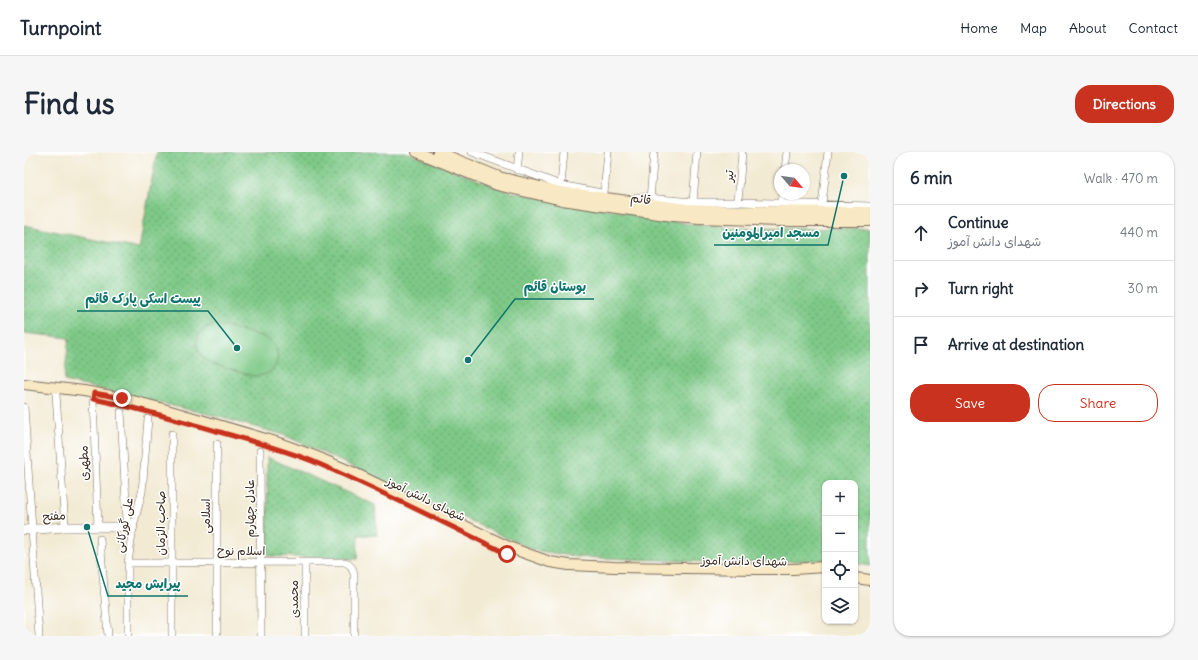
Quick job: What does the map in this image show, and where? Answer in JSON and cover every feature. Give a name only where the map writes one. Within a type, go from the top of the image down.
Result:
[{"type":"main road","name":"قائم","points":[[417,152],[497,185],[596,206],[699,218],[870,221]]},
{"type":"main road","name":"قائم","points":[[438,152],[499,177],[561,192],[687,209],[870,212]]},
{"type":"main road","points":[[24,384],[93,396],[122,398],[276,442],[317,457],[427,507],[511,548],[550,562],[569,565],[623,567],[793,569],[822,567]]},
{"type":"main road","name":"شهدای دانش آموز","points":[[24,390],[56,394],[93,396],[262,444],[310,461],[378,490],[507,554],[549,568],[568,571],[622,573],[756,575],[822,574]]},
{"type":"main road","points":[[858,571],[870,573]]},
{"type":"main road","points":[[858,578],[870,580]]},
{"type":"street","points":[[474,152],[517,170],[561,185],[604,194],[692,202],[870,206]]},
{"type":"street","points":[[517,170],[519,152]]},
{"type":"street","points":[[561,185],[564,152]]},
{"type":"street","points":[[604,194],[608,152]]},
{"type":"street","points":[[650,199],[654,152]]},
{"type":"street","points":[[692,202],[697,152]]},
{"type":"street","name":"تیر","points":[[738,202],[742,152]]},
{"type":"street","points":[[786,164],[787,152]]},
{"type":"street","points":[[822,204],[828,152]]},
{"type":"street","points":[[56,394],[64,527]]},
{"type":"street","name":"مطهری","points":[[93,396],[98,527]]},
{"type":"street","points":[[24,407],[28,530],[39,636]]},
{"type":"street","points":[[121,412],[127,520],[133,527]]},
{"type":"street","name":"علی گورکانی","points":[[128,636],[128,562],[133,527],[142,492],[148,420]]},
{"type":"street","name":"صاحب الزمان","points":[[172,434],[172,636]]},
{"type":"street","name":"اسلامی","points":[[217,444],[217,636]]},
{"type":"street","name":"عادل چهارم","points":[[260,452],[261,636]]},
{"type":"street","name":"مفتح","points":[[28,530],[64,527],[133,527]]},
{"type":"street","points":[[100,540],[108,636]]},
{"type":"street","name":"اسلام نوح","points":[[128,562],[345,562],[352,567],[354,574],[354,636]]},
{"type":"street","name":"محمدی","points":[[305,562],[305,636]]},
{"type":"green space","points":[[157,152],[406,152],[507,191],[689,224],[774,229],[870,228],[870,566],[858,564],[858,480],[822,480],[822,560],[734,563],[578,557],[533,550],[284,435],[208,414],[64,381],[69,338],[24,333],[24,225],[139,249]]},
{"type":"green space","points":[[217,324],[264,337],[271,342],[276,349],[277,355],[277,362],[274,368],[262,375],[253,376],[212,364],[205,359],[197,348],[197,341],[203,330],[209,326]]},
{"type":"green space","points":[[267,457],[375,505],[377,535],[358,535],[357,559],[268,556]]},
{"type":"place","name":"مسجد امیرالمومنین","points":[[844,176]]},
{"type":"place","name":"پیست اسکی پارک قائم","points":[[237,348]]},
{"type":"place","name":"بوستان قائم","points":[[468,360]]},
{"type":"place","name":"پیرایش مجید","points":[[87,527]]},
{"type":"route","points":[[122,398],[94,393],[93,399],[121,404],[173,418],[262,444],[310,461],[378,490],[507,554]]}]
